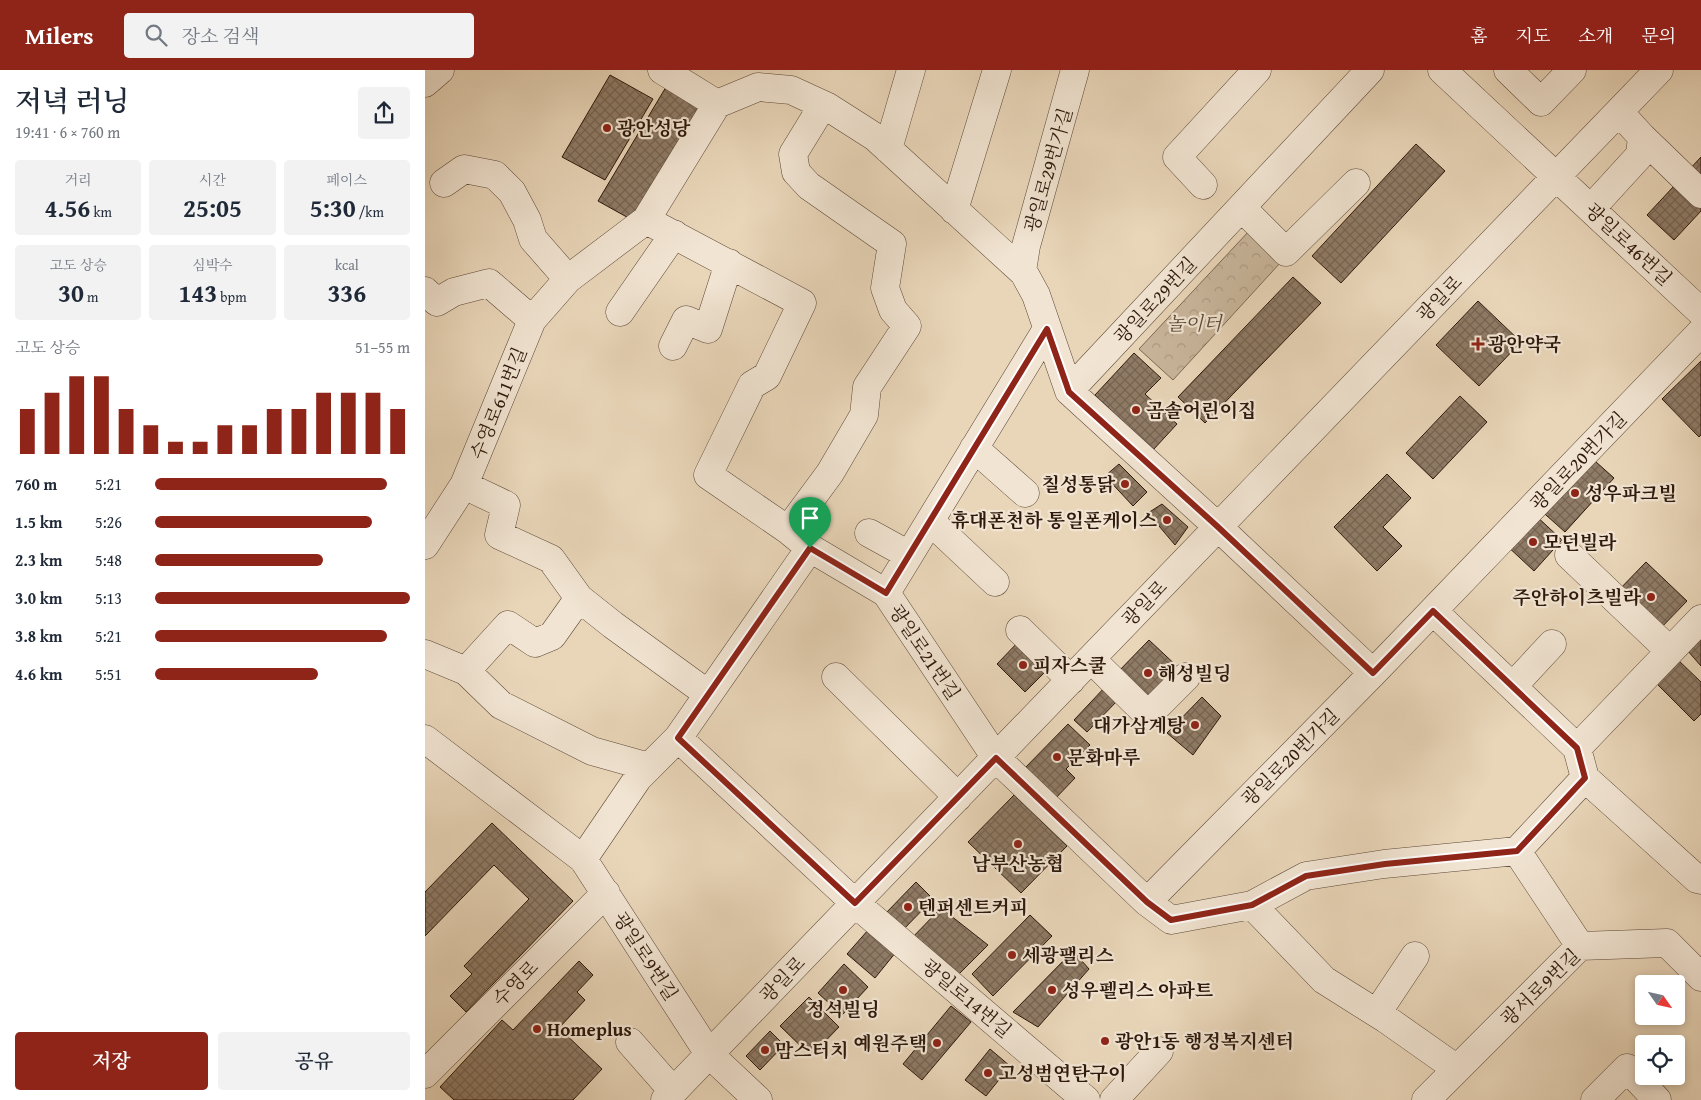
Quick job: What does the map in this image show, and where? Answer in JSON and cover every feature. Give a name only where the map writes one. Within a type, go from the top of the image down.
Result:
[{"type":"street","points":[[425,83],[441,70]]},
{"type":"street","points":[[662,70],[717,104],[758,87],[791,90],[823,105],[875,137],[1022,271],[1036,295],[1069,392],[1218,527],[1373,673]]},
{"type":"street","points":[[888,149],[911,70]]},
{"type":"street","points":[[954,210],[997,70]]},
{"type":"street","name":"광일로29번가길","points":[[1022,271],[1027,246],[1075,70]]},
{"type":"street","name":"광일로29번길","points":[[1069,392],[1370,70]]},
{"type":"street","name":"광일로46번길","points":[[1442,70],[1556,177],[1673,274],[1701,312]]},
{"type":"street","points":[[1508,70],[1541,102],[1572,70]]},
{"type":"street","name":"광일로","points":[[669,1096],[1619,112],[1653,72]]},
{"type":"street","points":[[1203,185],[1177,157],[1245,74]]},
{"type":"street","name":"수영로611번길","points":[[425,545],[465,485],[532,320],[568,279],[646,220],[717,104]]},
{"type":"street","points":[[788,530],[830,473],[864,415],[867,387],[907,326],[893,310],[885,288],[892,244],[809,186],[795,172],[793,154],[823,105]]},
{"type":"street","points":[[1619,112],[1701,194]]},
{"type":"street","points":[[1597,202],[1640,155],[1642,137]]},
{"type":"street","points":[[444,183],[464,168],[495,175],[512,192],[527,220],[533,239],[568,279]]},
{"type":"street","points":[[1242,208],[1286,252],[1355,183]]},
{"type":"street","name":"광일로21번길","points":[[646,220],[802,303],[767,376],[752,385],[708,475],[788,530],[810,548],[886,593],[996,758],[1147,902],[1171,920],[1252,905],[1306,876],[1385,864],[1517,851]]},
{"type":"street","points":[[620,312],[674,234]]},
{"type":"street","points":[[673,346],[686,320],[708,329],[729,263]]},
{"type":"street","points":[[425,291],[437,302],[454,292],[489,283],[532,320]]},
{"type":"street","points":[[886,593],[1047,329]]},
{"type":"street","name":"광일로20번가길","points":[[1147,902],[1373,673],[1701,332]]},
{"type":"street","points":[[974,448],[1025,493]]},
{"type":"street","points":[[465,485],[506,505],[499,536],[551,560],[579,598],[708,694]]},
{"type":"street","points":[[930,521],[995,582]]},
{"type":"street","points":[[869,533],[909,555]]},
{"type":"street","points":[[583,859],[638,778],[678,738],[810,548]]},
{"type":"street","points":[[1569,555],[1670,651]]},
{"type":"street","points":[[466,671],[508,625],[535,643],[552,636],[579,598]]},
{"type":"street","points":[[1433,611],[1577,748],[1585,778],[1697,879],[1701,880]]},
{"type":"street","points":[[1577,748],[1701,619]]},
{"type":"street","points":[[1020,630],[1071,680]]},
{"type":"street","points":[[1513,686],[1552,644]]},
{"type":"street","points":[[425,654],[466,671],[501,705],[592,751],[649,767]]},
{"type":"street","points":[[1091,659],[1148,714],[1186,677]]},
{"type":"street","points":[[836,677],[958,797]]},
{"type":"street","points":[[678,738],[855,903]]},
{"type":"street","name":"광일로9번길","points":[[425,739],[583,859],[709,1054]]},
{"type":"street","points":[[1580,946],[1517,851],[1585,778]]},
{"type":"street","name":"수영로","points":[[425,1074],[606,893]]},
{"type":"street","name":"광일로14번길","points":[[855,903],[1079,1098]]},
{"type":"street","points":[[1252,905],[1324,980],[1377,1013],[1457,1069]]},
{"type":"street","name":"광서로9번길","points":[[1426,1100],[1580,946],[1667,943],[1701,977]]},
{"type":"street","points":[[1377,1013],[1415,956]]},
{"type":"street","points":[[630,1042],[669,1096]]},
{"type":"street","points":[[1114,1100],[1159,1051]]},
{"type":"street","points":[[709,1054],[758,1100]]},
{"type":"street","points":[[1595,1100],[1627,1068],[1657,1100]]},
{"type":"green space","name":"놀이터","points":[[1250,230],[1281,262],[1173,380],[1139,349]]},
{"type":"building","name":"광안성당","points":[[610,75],[653,99],[605,180],[562,157]]},
{"type":"building","points":[[666,87],[703,109],[634,221],[598,201]]},
{"type":"building","points":[[1416,144],[1445,171],[1341,283],[1312,256]]},
{"type":"building","points":[[1701,157],[1701,211],[1674,240],[1647,215]]},
{"type":"building","points":[[1293,277],[1321,303],[1205,423],[1178,397]]},
{"type":"building","name":"광안약국","points":[[1478,301],[1521,342],[1479,386],[1436,345]]},
{"type":"building","name":"곰솔어린이집","points":[[1134,353],[1161,378],[1145,394],[1177,424],[1153,450],[1095,395]]},
{"type":"building","points":[[1701,361],[1701,435],[1699,437],[1662,399]]},
{"type":"building","points":[[1460,396],[1487,422],[1433,479],[1406,453]]},
{"type":"building","name":"성우파크빌","points":[[1586,453],[1614,478],[1565,532],[1537,507]]},
{"type":"building","name":"칠성통닭","points":[[1119,464],[1147,492],[1133,506],[1105,476]]},
{"type":"building","points":[[1387,474],[1411,498],[1383,527],[1402,546],[1377,571],[1334,527]]},
{"type":"building","name":"휴대폰천하 통일폰케이스","points":[[1162,504],[1188,527],[1175,545],[1148,513]]},
{"type":"building","name":"모던빌라","points":[[1533,513],[1562,540],[1534,571],[1505,544]]},
{"type":"building","name":"주안하이츠빌라","points":[[1646,562],[1687,601],[1656,633],[1615,594]]},
{"type":"building","points":[[1701,637],[1701,666],[1687,650]]},
{"type":"building","name":"피자스쿨","points":[[1021,639],[1050,667],[1025,692],[997,664]]},
{"type":"building","name":"해성빌딩","points":[[1149,640],[1181,670],[1147,706],[1115,675]]},
{"type":"building","points":[[1676,658],[1701,682],[1701,714],[1694,721],[1654,681]]},
{"type":"building","points":[[1106,686],[1119,699],[1087,732],[1074,720]]},
{"type":"building","name":"대가삼계탕","points":[[1202,697],[1221,716],[1193,755],[1167,733]]},
{"type":"building","name":"문화마루","points":[[1068,724],[1090,745],[1066,769],[1075,778],[1052,802],[1022,771]]},
{"type":"building","name":"남부산농협","points":[[1014,795],[1067,846],[1021,893],[968,842]]},
{"type":"building","points":[[492,823],[573,901],[466,1012],[450,996],[472,974],[464,966],[529,899],[494,865],[425,936],[425,892]]},
{"type":"building","name":"텐퍼센트커피","points":[[916,882],[933,899],[901,932],[884,915]]},
{"type":"building","points":[[941,908],[988,945],[955,978],[909,941]]},
{"type":"building","name":"세광팰리스","points":[[1030,915],[1052,936],[993,996],[972,974]]},
{"type":"building","points":[[869,929],[896,952],[875,978],[847,954]]},
{"type":"building","name":"성우펠리스 아파트","points":[[1073,951],[1089,969],[1038,1027],[1013,1012]]},
{"type":"building","name":"Homeplus","points":[[579,961],[593,975],[577,992],[585,1000],[559,1028],[602,1069],[573,1100],[454,1100],[440,1087],[502,1020],[513,1030]]},
{"type":"building","name":"정석빌딩","points":[[844,964],[868,987],[842,1015],[818,993]]},
{"type":"building","points":[[809,997],[839,1027],[811,1056],[780,1026]]},
{"type":"building","name":"예원주택","points":[[951,1006],[971,1022],[922,1080],[903,1064]]},
{"type":"building","name":"맘스터치","points":[[770,1031],[784,1045],[760,1070],[746,1056]]},
{"type":"building","name":"고성범연탄구이","points":[[990,1049],[1010,1066],[986,1096],[965,1080]]},
{"type":"place","name":"광안성당","points":[[607,128]]},
{"type":"place","name":"광안약국","points":[[1478,344]]},
{"type":"place","name":"곰솔어린이집","points":[[1136,410]]},
{"type":"place","name":"칠성통닭","points":[[1125,484]]},
{"type":"place","name":"성우파크빌","points":[[1575,493]]},
{"type":"place","name":"휴대폰천하 통일폰케이스","points":[[1167,520]]},
{"type":"place","name":"모던빌라","points":[[1533,542]]},
{"type":"place","name":"주안하이츠빌라","points":[[1651,597]]},
{"type":"place","name":"피자스쿨","points":[[1023,665]]},
{"type":"place","name":"해성빌딩","points":[[1148,673]]},
{"type":"place","name":"대가삼계탕","points":[[1195,725]]},
{"type":"place","name":"문화마루","points":[[1057,757]]},
{"type":"place","name":"남부산농협","points":[[1018,844]]},
{"type":"place","name":"텐퍼센트커피","points":[[908,907]]},
{"type":"place","name":"세광팰리스","points":[[1012,955]]},
{"type":"place","name":"정석빌딩","points":[[843,990]]},
{"type":"place","name":"성우펠리스 아파트","points":[[1052,990]]},
{"type":"place","name":"Homeplus","points":[[537,1029]]},
{"type":"place","name":"광안1동 행정복지센터","points":[[1105,1041]]},
{"type":"place","name":"예원주택","points":[[937,1043]]},
{"type":"place","name":"맘스터치","points":[[765,1050]]},
{"type":"place","name":"고성범연탄구이","points":[[988,1073]]},
{"type":"route","points":[[1047,329],[1069,392],[1218,527],[1373,673],[1433,611],[1577,748],[1585,778],[1517,851],[1385,864],[1306,876],[1252,905],[1171,920],[1147,902],[996,758],[855,903],[678,738],[810,548],[886,593],[1047,329]]}]
